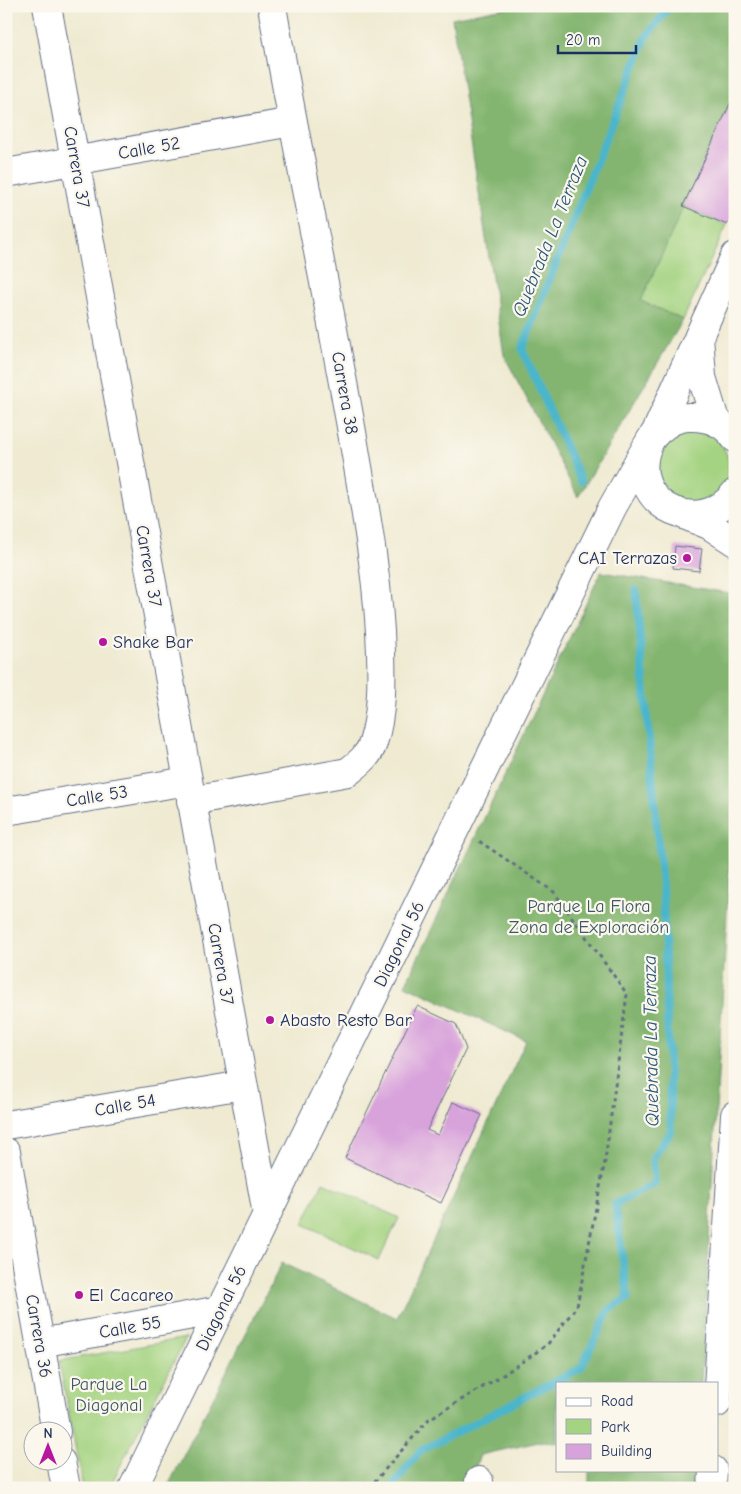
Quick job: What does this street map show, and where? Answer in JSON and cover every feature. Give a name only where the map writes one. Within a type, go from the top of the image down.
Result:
[{"type":"street","name":"Carrera 37","points":[[48,6],[266,1214]]},
{"type":"street","name":"Carrera 38","points":[[272,6],[292,122],[340,358],[376,579],[382,683],[379,717],[373,744],[365,758],[348,772]]},
{"type":"street","name":"Calle 52","points":[[6,173],[292,122]]},
{"type":"street","points":[[735,256],[644,459],[646,483],[659,502],[670,510],[709,525],[735,542]]},
{"type":"street","points":[[698,335],[702,377],[725,429]]},
{"type":"street","points":[[651,440],[667,423],[682,417],[699,416],[725,429]]},
{"type":"street","name":"Diagonal 56","points":[[133,1488],[612,508],[651,440]]},
{"type":"street","points":[[683,514],[699,515],[714,511],[728,502],[735,493]]},
{"type":"street","points":[[612,508],[628,500],[640,499],[659,502]]},
{"type":"street","name":"Calle 53","points":[[6,810],[348,772]]},
{"type":"street","name":"Calle 54","points":[[6,1125],[243,1085]]},
{"type":"street","points":[[718,1387],[735,1115]]},
{"type":"street","name":"Carrera 36","points":[[6,1152],[54,1422]]},
{"type":"street","name":"Calle 55","points":[[40,1344],[220,1310]]},
{"type":"street","points":[[63,1472],[66,1488]]},
{"type":"street","points":[[712,1488],[713,1472]]},
{"type":"path","points":[[369,1488],[429,1418],[500,1377],[547,1345],[577,1306],[605,1161],[628,994],[554,892],[456,826]]},
{"type":"green space","points":[[515,6],[735,6],[735,93],[641,301],[683,320],[578,497],[504,355],[452,18]]},
{"type":"green space","points":[[683,206],[727,225],[683,320],[640,301]]},
{"type":"green space","points":[[693,431],[713,437],[723,447],[729,467],[723,487],[713,497],[693,503],[673,497],[663,487],[657,467],[663,447],[673,437]]},
{"type":"green space","name":"Parque La Flora Zona de Exploración","points":[[601,572],[735,594],[735,767],[701,1382],[556,1382],[556,1443],[543,1441],[480,1455],[468,1488],[167,1488],[282,1263],[397,1318],[526,1041],[405,985]]},
{"type":"green space","points":[[323,1182],[399,1218],[379,1260],[303,1224]]},
{"type":"green space","name":"Parque La Diagonal","points":[[186,1338],[109,1488],[83,1488],[59,1361]]},
{"type":"green space","points":[[589,1472],[696,1472],[695,1488],[589,1488]]},
{"type":"building","points":[[735,93],[735,208],[727,225],[683,206]]},
{"type":"building","name":"CAI Terrazas","points":[[675,546],[702,549],[699,571],[673,568]]},
{"type":"building","points":[[417,1006],[456,1024],[466,1049],[427,1130],[438,1135],[453,1102],[482,1115],[441,1203],[345,1158]]},
{"type":"waterway","name":"Quebrada La Terraza","points":[[581,481],[522,349],[646,37],[670,6]]},
{"type":"waterway","name":"Quebrada La Terraza","points":[[391,1488],[420,1451],[581,1368],[609,1310],[628,1298],[615,1204],[655,1184],[653,1158],[671,1131],[663,898],[636,590]]},
{"type":"place","name":"CAI Terrazas","points":[[687,558]]},
{"type":"place","name":"Shake Bar","points":[[103,642]]},
{"type":"place","name":"Abasto Resto Bar","points":[[270,1020]]},
{"type":"place","name":"El Cacareo","points":[[79,1295]]}]
